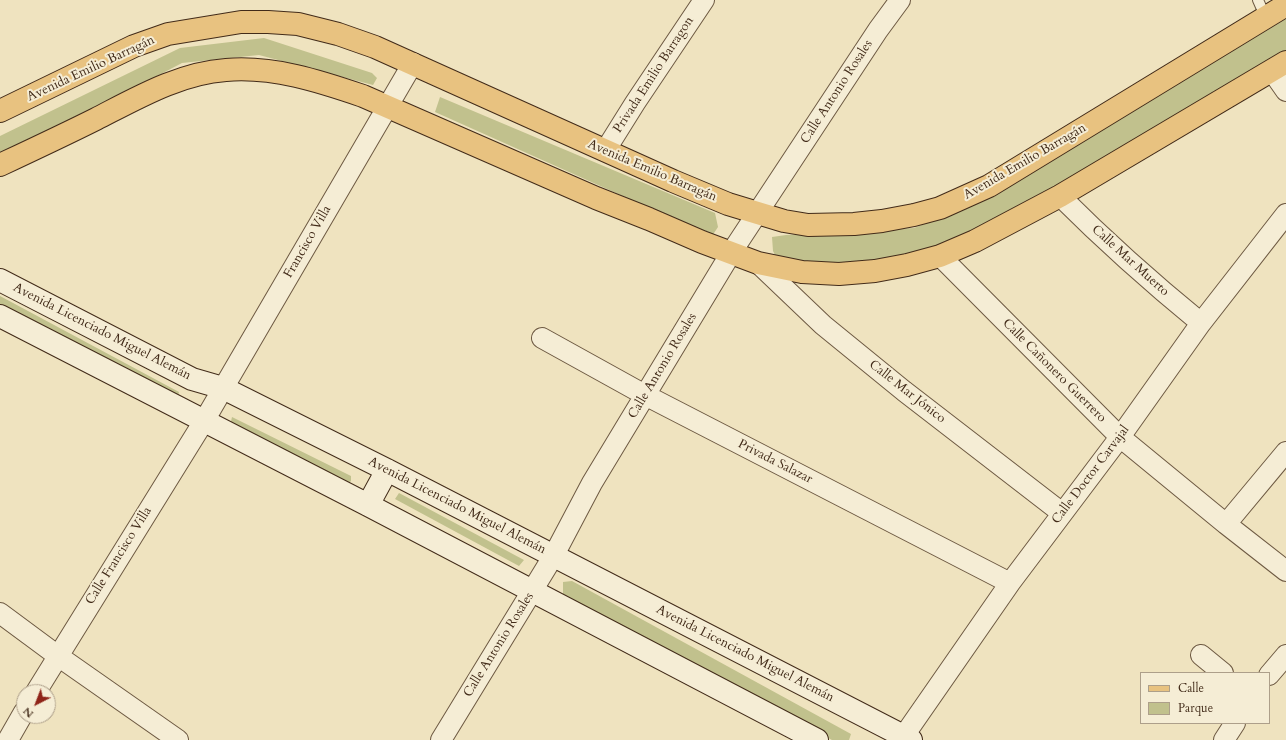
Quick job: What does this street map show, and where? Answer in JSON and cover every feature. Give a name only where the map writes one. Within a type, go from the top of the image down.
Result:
[{"type":"main road","name":"Avenida Emilio Barragán","points":[[0,111],[134,46],[168,34],[240,22],[298,24],[338,34],[375,47],[605,151],[721,201],[784,221],[808,225],[854,224],[907,216],[940,208],[988,186],[1262,9],[1286,5]]},
{"type":"main road","points":[[0,165],[163,86],[195,75],[226,70],[257,70],[289,74],[324,83],[363,96],[596,198],[758,263],[802,272],[839,274],[875,271],[907,265],[940,256],[975,242],[1060,196],[1279,66]]},
{"type":"main road","name":"Avenida Licenciado Miguel Alemán","points":[[0,280],[192,378],[223,388],[388,470],[554,555],[905,739]]},
{"type":"main road","points":[[0,316],[368,505],[817,740]]},
{"type":"main road","points":[[368,505],[388,470]]},
{"type":"street","name":"Privada Emilio Barragon","points":[[605,151],[635,103],[704,0]]},
{"type":"street","name":"Calle Antonio Rosales","points":[[440,740],[554,555],[592,483],[731,253],[878,30],[900,0]]},
{"type":"street","name":"Francisco Villa","points":[[204,421],[413,63]]},
{"type":"street","points":[[1279,66],[1286,91]]},
{"type":"street","name":"Calle Mar Muerto","points":[[1060,196],[1100,236],[1155,285],[1201,323]]},
{"type":"street","name":"Calle Doctor Carvajal","points":[[905,739],[1010,583],[1120,437],[1201,323],[1286,214]]},
{"type":"street","name":"Calle Cañonero Guerrero","points":[[940,256],[1120,437],[1286,571]]},
{"type":"street","name":"Calle Mar Jónico","points":[[758,263],[823,325],[904,391],[1062,513]]},
{"type":"street","name":"Privada Salazar","points":[[542,338],[645,395],[1010,583]]},
{"type":"street","name":"Calle Francisco Villa","points":[[41,684],[204,421]]},
{"type":"street","points":[[1226,524],[1286,452]]},
{"type":"street","points":[[0,613],[58,656],[178,740]]},
{"type":"street","points":[[1201,655],[1221,672]]},
{"type":"street","points":[[1270,674],[1286,655]]},
{"type":"street","points":[[8,740],[17,724]]},
{"type":"street","points":[[1224,740],[1234,724]]},
{"type":"green space","points":[[1286,18],[1286,56],[1056,191],[927,253],[864,263],[779,263],[773,251],[772,237],[914,228],[961,210],[999,189]]},
{"type":"green space","points":[[264,38],[372,73],[377,78],[373,85],[259,55],[182,63],[0,158],[0,136],[180,48]]},
{"type":"green space","points":[[440,97],[715,213],[718,227],[712,236],[435,112]]},
{"type":"green space","points":[[0,296],[179,392],[177,403],[0,311]]},
{"type":"green space","points":[[232,417],[351,476],[351,481],[347,485],[230,426]]},
{"type":"green space","points":[[399,493],[524,560],[519,566],[395,499]]},
{"type":"green space","points":[[572,581],[851,734],[849,740],[832,740],[563,594],[563,582]]}]
